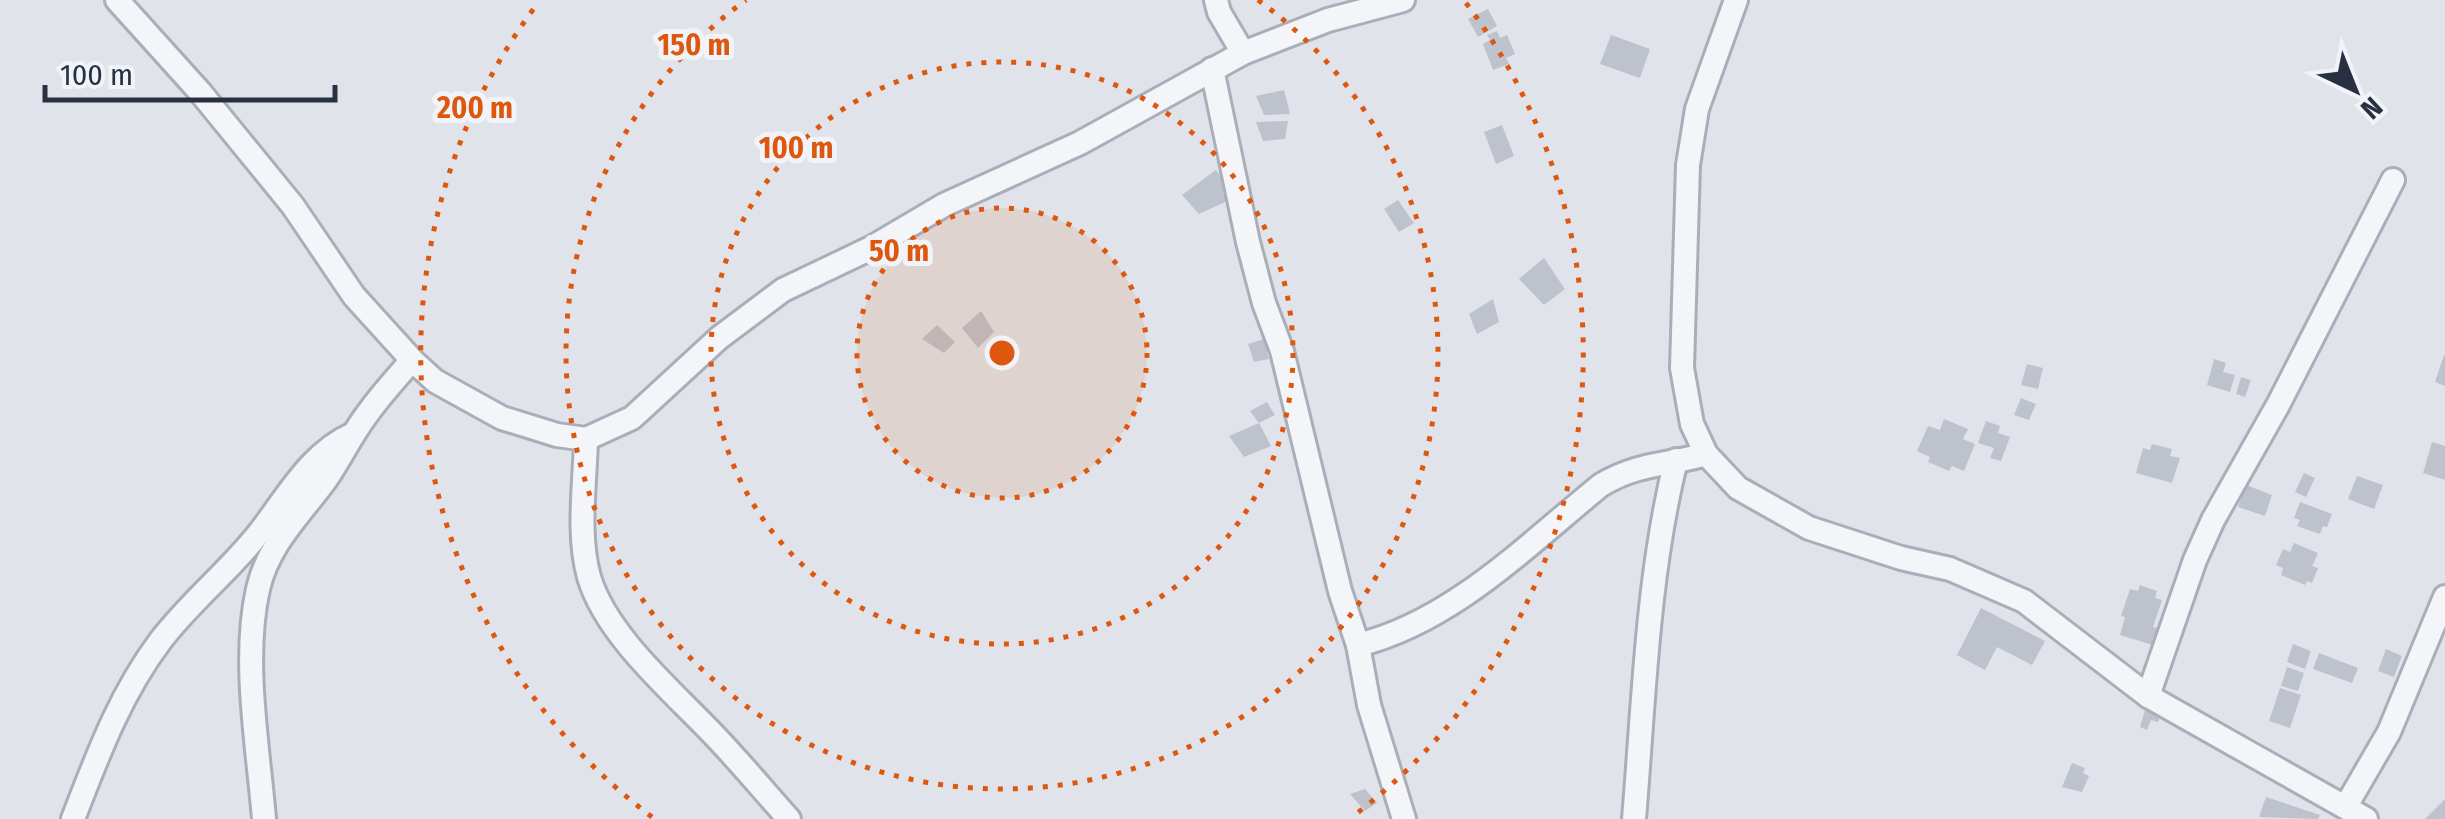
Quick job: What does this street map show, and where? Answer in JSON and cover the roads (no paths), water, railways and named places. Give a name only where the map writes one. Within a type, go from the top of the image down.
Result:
[{"type":"street","points":[[117,0],[200,92],[293,206],[354,296],[412,360],[436,381],[502,418],[586,440],[632,418],[719,338],[782,290],[871,248],[974,190],[1080,143],[1242,53],[1328,20],[1402,0]]},
{"type":"street","points":[[1216,0],[1242,53]]},
{"type":"street","points":[[1736,0],[1697,109],[1688,165],[1682,368],[1692,424],[1706,454],[1738,488],[1810,528],[1950,569],[2024,600],[2148,696],[2358,815],[2445,597]]},
{"type":"street","points":[[1212,69],[1248,242],[1282,351],[1340,591],[1358,645],[1369,705],[1404,819]]},
{"type":"street","points":[[2148,696],[2195,560],[2213,520],[2278,405],[2393,180]]},
{"type":"street","points":[[264,819],[256,757],[253,674],[259,584],[273,548],[342,458],[353,434],[412,360]]},
{"type":"street","points":[[73,819],[119,708],[160,640],[240,555],[310,465],[329,447],[353,434]]},
{"type":"street","points":[[586,440],[586,554],[590,578],[601,603],[635,651],[789,819]]},
{"type":"street","points":[[1358,645],[1398,634],[1480,583],[1622,472],[1706,454]]},
{"type":"street","points":[[1634,819],[1650,628],[1665,511],[1676,460]]}]
